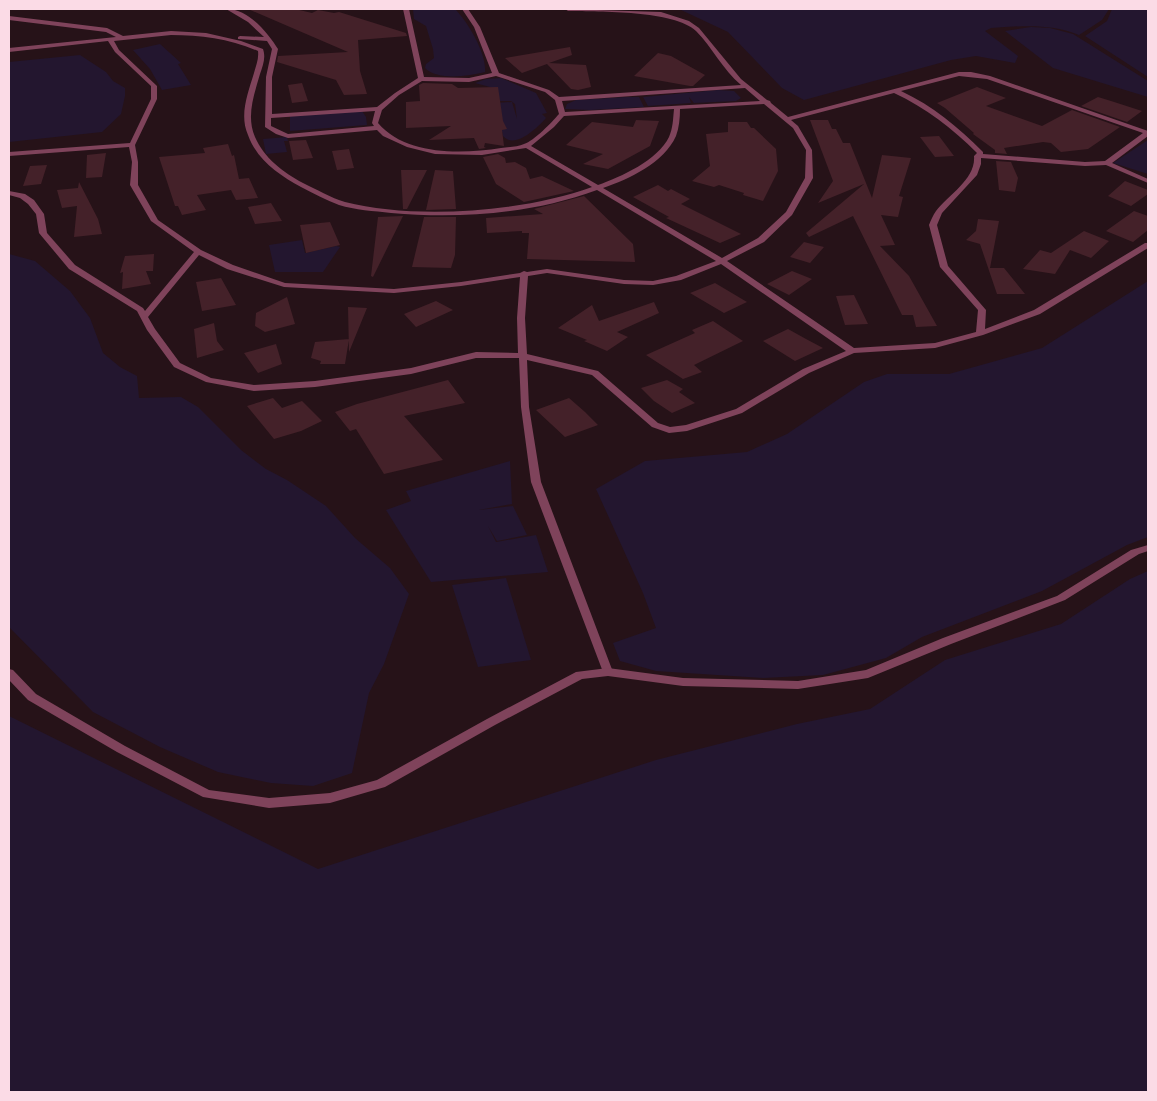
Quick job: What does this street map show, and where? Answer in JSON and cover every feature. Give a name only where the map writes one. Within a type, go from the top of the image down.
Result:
[{"type":"street","points":[[229,9],[250,19],[265,32],[275,49],[269,76],[268,127],[288,136],[379,128]]},
{"type":"street","points":[[406,9],[422,79]]},
{"type":"street","points":[[465,9],[477,27],[496,74]]},
{"type":"street","points":[[110,38],[117,51],[154,86],[154,99],[132,145],[135,162],[134,185],[155,221],[198,252],[230,267],[284,285],[394,291],[461,284],[547,271],[624,282],[653,283],[678,278],[722,261],[761,240],[789,213],[809,178],[809,150],[796,127],[739,80],[697,29],[687,22],[661,14],[568,9]]},
{"type":"street","points":[[9,18],[107,30],[121,37]]},
{"type":"street","points":[[9,50],[172,33],[195,33],[229,38],[269,38]]},
{"type":"street","points":[[229,38],[262,50],[262,57],[246,121],[251,136],[266,162],[296,183],[343,203],[402,211],[462,212],[506,209],[559,200],[598,188],[648,164],[666,146],[676,130],[677,108]]},
{"type":"street","points":[[562,114],[558,99],[547,91],[496,74],[469,80],[422,79],[397,94],[378,110],[375,123],[385,135],[409,146],[436,152],[482,154],[527,146],[552,126],[562,114],[768,102]]},
{"type":"street","points":[[787,119],[959,74],[971,74],[988,77],[1148,133]]},
{"type":"street","points":[[558,99],[747,86]]},
{"type":"street","points":[[895,91],[924,104],[957,128],[981,153],[977,156],[978,164],[973,175],[939,212],[933,225],[944,267],[982,310],[980,333]]},
{"type":"street","points":[[268,116],[378,110]]},
{"type":"street","points":[[1107,163],[1148,133]]},
{"type":"street","points":[[9,154],[132,145]]},
{"type":"street","points":[[527,146],[722,261],[852,351]]},
{"type":"street","points":[[977,156],[1085,164],[1107,163],[1148,181]]},
{"type":"street","points":[[9,193],[22,196],[30,202],[40,214],[44,233],[72,267],[140,310],[177,365],[209,380],[254,388],[315,384],[411,370],[476,355],[523,356],[595,373],[655,425],[669,430],[687,428],[739,411],[806,371],[852,351],[935,346],[980,333],[1037,312],[1148,245]]},
{"type":"street","points":[[144,317],[198,252]]},
{"type":"street","points":[[524,273],[521,318],[524,407],[536,482],[608,672]]},
{"type":"street","points":[[9,673],[32,697],[121,749],[207,794],[269,802],[330,798],[381,784],[491,722],[580,675],[608,672],[682,682],[798,685],[868,674],[947,641],[1061,598],[1135,552],[1148,548]]},
{"type":"shaded area","points":[[413,9],[455,9],[476,39],[483,56],[485,72],[462,76],[445,76],[438,75],[425,68],[426,64],[434,58],[433,49],[426,26],[414,19]]},
{"type":"shaded area","points":[[679,9],[1109,9],[1102,20],[1079,35],[1068,31],[1036,26],[991,28],[985,31],[1018,56],[1015,63],[976,56],[951,60],[804,100],[782,88],[728,32]]},
{"type":"shaded area","points":[[1112,9],[1148,9],[1148,77],[1085,36],[1107,21]]},
{"type":"shaded area","points":[[1031,27],[1050,28],[1073,34],[1148,81],[1148,97],[1053,68],[1005,31]]},
{"type":"shaded area","points":[[160,44],[181,63],[178,64],[191,85],[162,90],[150,69],[133,50]]},
{"type":"shaded area","points":[[80,55],[106,72],[113,81],[125,88],[121,114],[102,132],[9,142],[9,62]]},
{"type":"shaded area","points":[[501,78],[536,93],[547,113],[542,114],[546,118],[538,127],[520,139],[508,140],[503,136],[495,103],[512,102],[517,119],[515,104],[511,101],[495,101],[490,87],[475,83],[486,79]]},
{"type":"shaded area","points":[[718,90],[734,91],[741,98],[736,101],[694,103],[689,97],[691,103],[648,106],[643,97]]},
{"type":"shaded area","points":[[639,97],[644,107],[590,110],[565,109],[567,104],[576,100]]},
{"type":"shaded area","points":[[362,111],[366,117],[367,125],[290,131],[290,116]]},
{"type":"shaded area","points":[[287,137],[288,141],[284,141],[287,152],[266,154],[263,139]]},
{"type":"shaded area","points":[[1148,140],[1148,174],[1113,163]]},
{"type":"shaded area","points":[[302,240],[305,253],[336,246],[340,247],[323,272],[275,272],[269,245]]},
{"type":"shaded area","points":[[9,254],[35,261],[70,291],[90,318],[103,353],[120,367],[137,376],[139,398],[181,397],[198,407],[241,450],[266,469],[287,480],[326,506],[355,538],[390,568],[409,594],[384,664],[369,693],[352,773],[313,786],[271,783],[218,772],[160,747],[93,712],[9,627]]},
{"type":"shaded area","points":[[1148,281],[1148,537],[1127,545],[1042,591],[922,637],[886,658],[823,675],[763,678],[656,671],[620,661],[613,643],[656,628],[643,593],[596,489],[645,461],[747,452],[787,434],[864,382],[887,374],[949,374],[1042,348]]},
{"type":"shaded area","points":[[510,461],[512,504],[479,510],[513,506],[527,535],[497,541],[488,526],[496,542],[536,535],[548,572],[431,582],[386,510],[411,501],[406,491]]},
{"type":"shaded area","points":[[1148,571],[1148,1092],[9,1092],[9,716],[318,869],[656,760],[797,724],[870,709],[945,660],[1061,624],[1130,579]]},
{"type":"shaded area","points":[[506,578],[531,660],[478,667],[452,585]]},
{"type":"building","points":[[248,9],[295,9],[312,13],[318,10],[339,12],[406,33],[407,36],[358,40],[360,71],[367,94],[344,95],[336,80],[277,62],[278,56],[348,52]]},
{"type":"building","points":[[570,47],[572,55],[549,63],[586,65],[591,87],[578,90],[571,89],[547,64],[522,73],[505,58]]},
{"type":"building","points":[[658,53],[671,56],[705,75],[693,86],[634,76]]},
{"type":"building","points":[[302,83],[308,101],[292,103],[288,85]]},
{"type":"building","points":[[423,83],[452,84],[458,88],[498,87],[503,121],[507,129],[502,130],[504,146],[485,143],[484,147],[486,148],[479,149],[474,138],[429,140],[451,126],[406,128],[406,102],[420,101],[419,85]]},
{"type":"building","points":[[977,87],[1006,98],[986,106],[1042,126],[1072,110],[1120,127],[1088,149],[1061,152],[1051,143],[1043,142],[1004,148],[1007,154],[995,153],[995,150],[937,103]]},
{"type":"building","points":[[1098,97],[1142,111],[1127,122],[1081,106]]},
{"type":"building","points":[[636,120],[659,121],[650,146],[608,169],[583,164],[603,154],[566,145],[592,122],[633,127]]},
{"type":"building","points":[[810,120],[828,120],[832,129],[836,129],[843,143],[850,143],[872,198],[882,155],[911,158],[899,196],[903,197],[898,217],[881,215],[895,245],[880,246],[909,276],[937,326],[916,327],[913,315],[902,315],[853,216],[809,237],[806,233],[864,184],[818,203],[833,181]]},
{"type":"building","points":[[728,122],[747,122],[751,128],[754,128],[776,149],[778,171],[763,201],[719,185],[714,187],[692,181],[710,166],[706,134],[728,132]]},
{"type":"building","points":[[939,136],[954,156],[935,157],[920,137]]},
{"type":"building","points":[[306,140],[313,158],[293,160],[289,141]]},
{"type":"building","points":[[228,144],[232,156],[234,155],[239,179],[249,178],[258,198],[236,200],[231,190],[197,195],[206,210],[182,215],[178,206],[175,206],[159,157],[205,153],[203,148]]},
{"type":"building","points":[[349,149],[354,168],[337,170],[332,151]]},
{"type":"building","points":[[106,153],[102,177],[86,178],[87,155]]},
{"type":"building","points":[[498,154],[505,158],[506,163],[515,162],[526,168],[530,179],[542,176],[574,191],[524,202],[496,184],[483,157]]},
{"type":"building","points":[[996,161],[1011,162],[1018,178],[1015,192],[999,190]]},
{"type":"building","points":[[47,165],[41,184],[23,186],[30,166]]},
{"type":"building","points":[[401,170],[427,170],[407,209],[403,209]]},
{"type":"building","points":[[435,170],[453,171],[456,209],[426,210]]},
{"type":"building","points":[[1125,181],[1148,190],[1148,194],[1131,206],[1108,196]]},
{"type":"building","points":[[79,182],[98,219],[102,234],[74,237],[77,206],[62,208],[57,190],[78,188]]},
{"type":"building","points":[[658,185],[668,191],[671,189],[690,199],[681,204],[741,234],[720,243],[666,218],[669,217],[633,197]]},
{"type":"building","points":[[584,196],[633,244],[635,262],[527,259],[529,233],[522,233],[522,231],[487,233],[486,218],[543,214],[534,209]]},
{"type":"building","points":[[271,203],[282,221],[255,224],[248,207]]},
{"type":"building","points":[[1134,211],[1148,216],[1148,230],[1133,242],[1106,231]]},
{"type":"building","points":[[403,216],[373,277],[371,276],[378,217]]},
{"type":"building","points":[[424,217],[456,217],[455,255],[451,268],[412,267]]},
{"type":"building","points":[[978,219],[999,221],[990,268],[1004,268],[1025,294],[997,294],[980,244],[966,240],[976,231]]},
{"type":"building","points":[[330,222],[340,245],[306,253],[300,225]]},
{"type":"building","points":[[1084,231],[1109,241],[1091,258],[1070,250],[1055,274],[1023,269],[1040,250],[1051,253]]},
{"type":"building","points":[[804,242],[824,247],[810,263],[790,257]]},
{"type":"building","points":[[154,254],[153,271],[146,271],[151,284],[122,289],[123,272],[120,273],[125,256]]},
{"type":"building","points":[[792,271],[812,279],[789,295],[767,284]]},
{"type":"building","points":[[221,278],[236,305],[202,311],[196,282]]},
{"type":"building","points":[[715,283],[747,302],[724,313],[690,293]]},
{"type":"building","points":[[854,295],[868,324],[845,325],[836,296]]},
{"type":"building","points":[[287,297],[295,324],[265,332],[255,326],[256,313]]},
{"type":"building","points":[[436,301],[453,310],[416,327],[404,314]]},
{"type":"building","points":[[654,302],[659,313],[617,332],[628,337],[607,351],[558,328],[592,305],[599,321]]},
{"type":"building","points":[[348,307],[367,308],[349,352]]},
{"type":"building","points":[[713,321],[743,341],[694,365],[702,372],[683,379],[646,355],[695,333],[692,330]]},
{"type":"building","points":[[214,323],[217,341],[224,350],[197,358],[194,329]]},
{"type":"building","points":[[788,329],[823,348],[795,361],[763,341]]},
{"type":"building","points":[[349,339],[345,364],[320,364],[321,361],[311,358],[315,342]]},
{"type":"building","points":[[276,344],[282,364],[258,373],[244,353]]},
{"type":"building","points":[[448,380],[465,403],[404,416],[443,460],[384,474],[356,429],[350,431],[335,412],[357,404]]},
{"type":"building","points":[[667,380],[683,389],[679,392],[695,403],[672,413],[654,401],[641,388]]},
{"type":"building","points":[[273,398],[282,408],[302,401],[322,421],[301,431],[274,439],[247,406]]},
{"type":"building","points":[[569,398],[598,425],[565,437],[536,410]]}]
